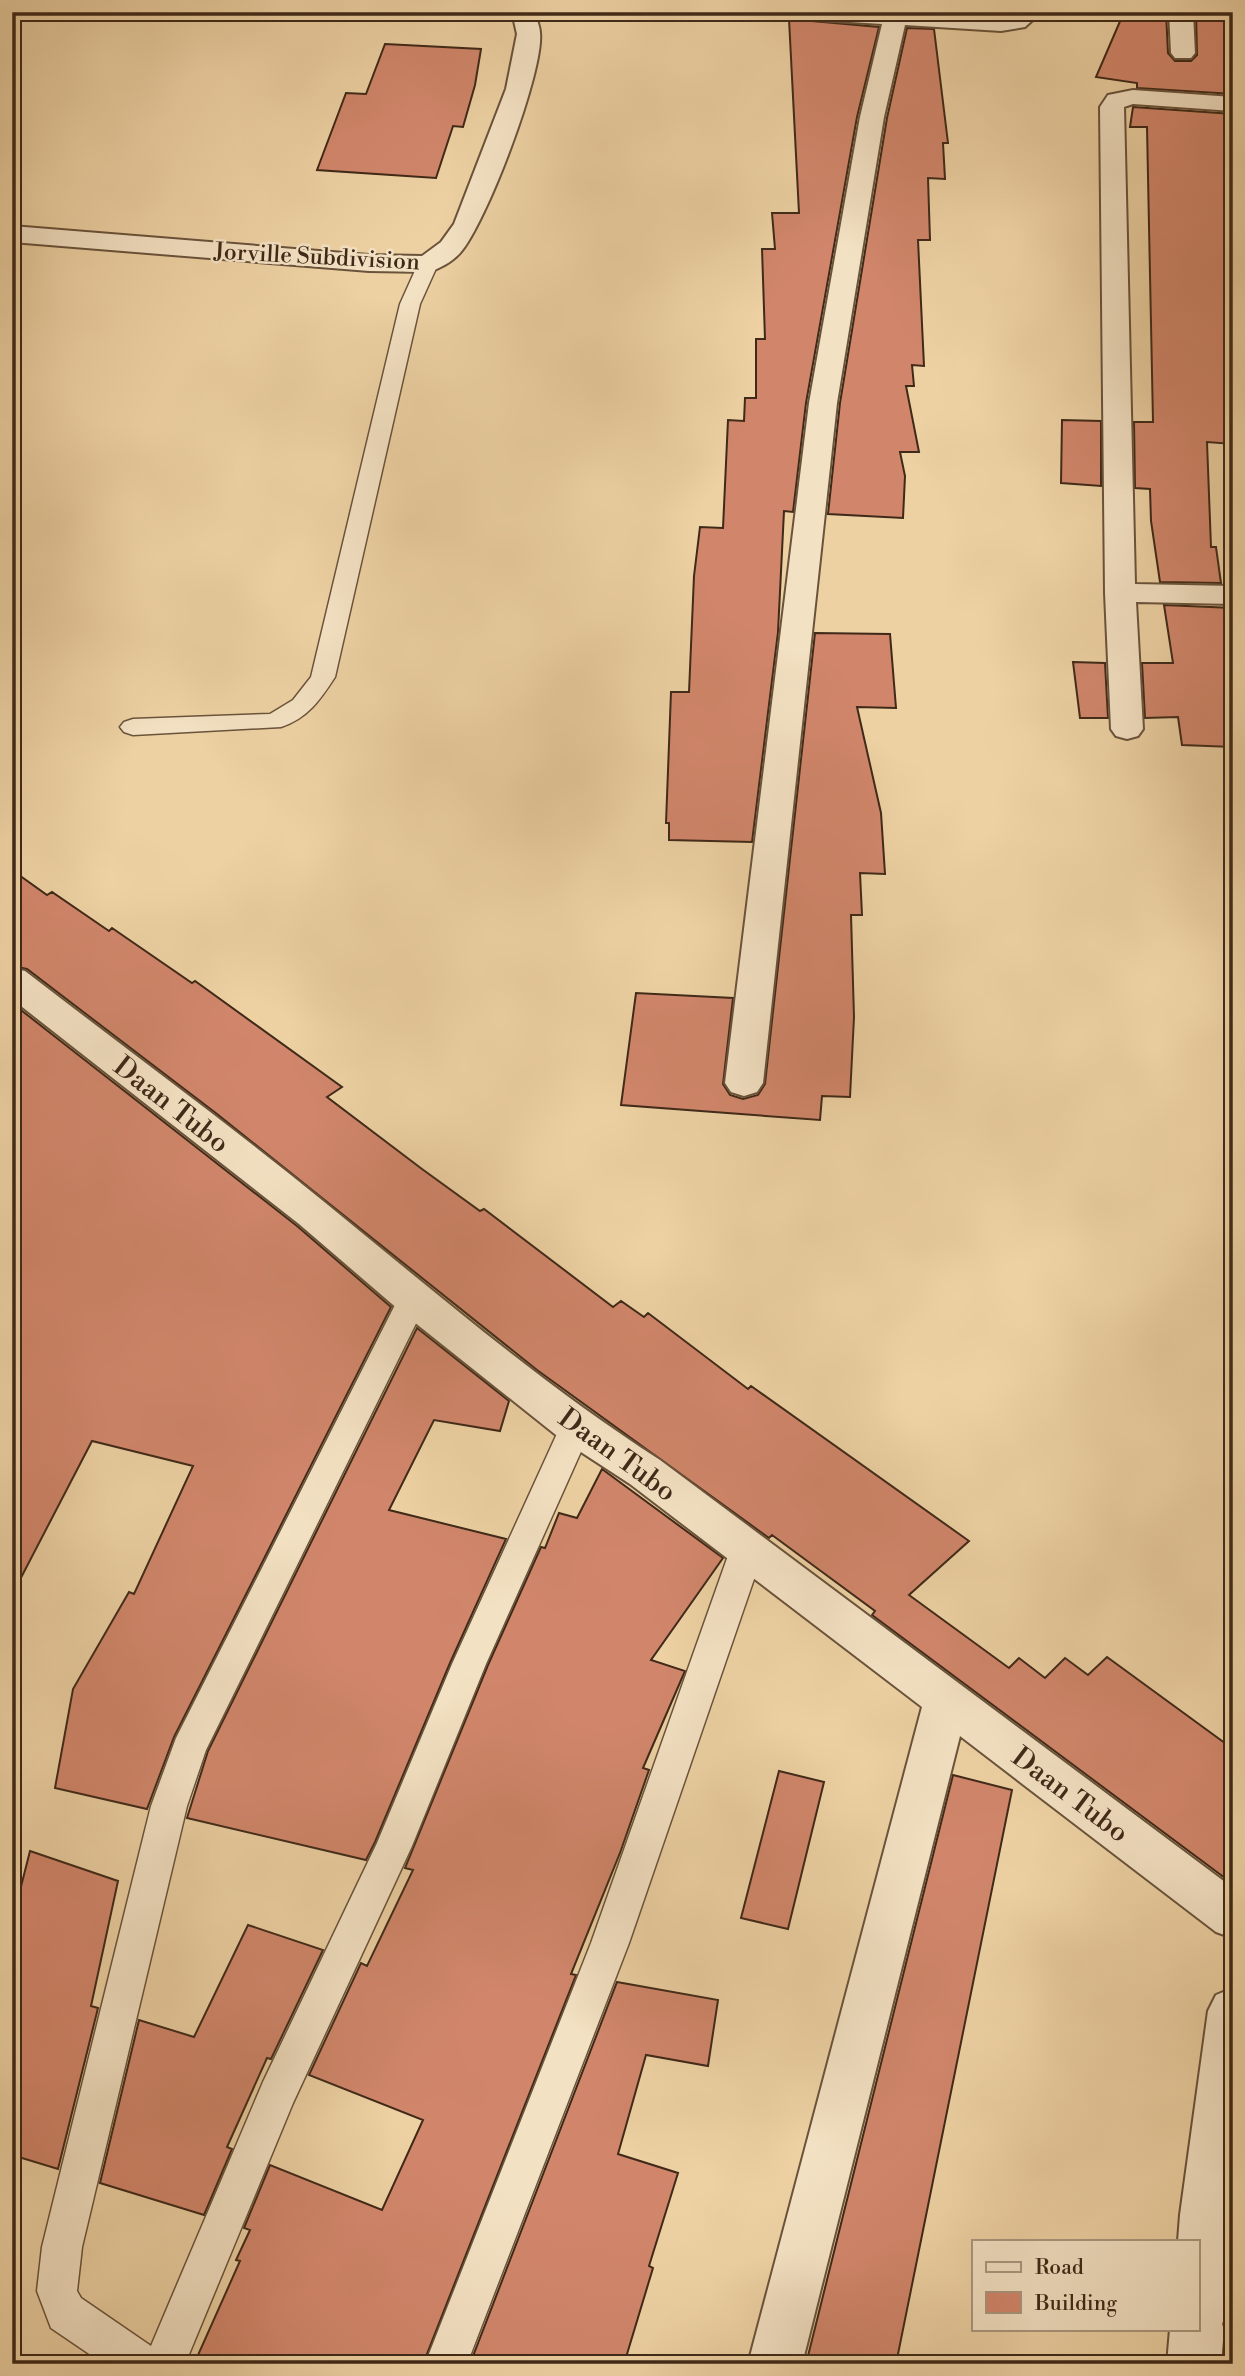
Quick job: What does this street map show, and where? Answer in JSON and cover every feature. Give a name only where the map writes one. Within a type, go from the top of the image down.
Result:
[{"type":"street","name":"Jorville Subdivision","points":[[12,234],[369,263],[428,264],[450,248],[467,224],[487,177],[518,89],[529,34],[523,12]]},
{"type":"street","points":[[802,12],[1001,24],[1017,22],[1025,16],[1025,12]]},
{"type":"street","points":[[1181,12],[1183,53]]},
{"type":"street","points":[[744,1083],[823,403],[872,117],[895,19]]},
{"type":"street","points":[[1127,729],[1121,593],[1112,107],[1117,100],[1133,97],[1233,104]]},
{"type":"street","points":[[1121,593],[1233,595]]},
{"type":"street","name":"Daan Tubo","points":[[12,980],[313,1214],[576,1427],[645,1472],[1233,1916]]},
{"type":"street","points":[[775,2364],[946,1700]]},
{"type":"street","points":[[1200,2307],[1219,2218],[1233,2011]]},
{"type":"street","points":[[1194,2364],[1197,2330]]},
{"type":"lane","points":[[133,727],[272,722],[289,717],[304,704],[323,677],[410,304],[428,264]]},
{"type":"lane","points":[[141,2364],[66,2313],[57,2291],[62,2247],[169,1806],[189,1749],[414,1298]]},
{"type":"lane","points":[[164,2364],[277,2095],[382,1871],[469,1664],[576,1427]]},
{"type":"lane","points":[[446,2364],[610,1943],[747,1550]]},
{"type":"building","points":[[1124,12],[1166,12],[1168,53],[1175,61],[1191,61],[1197,55],[1196,12],[1233,12],[1233,94],[1137,88],[1137,83],[1096,77]]},
{"type":"building","points":[[789,19],[879,27],[857,117],[806,403],[793,512],[784,511],[778,632],[752,842],[669,840],[669,823],[666,823],[671,692],[689,692],[694,576],[700,527],[723,528],[728,420],[744,421],[745,398],[756,398],[756,339],[765,339],[762,249],[775,249],[772,213],[799,213]]},
{"type":"building","points":[[907,28],[934,29],[948,143],[943,143],[945,179],[928,178],[930,240],[918,240],[924,366],[912,365],[914,386],[906,386],[919,452],[900,452],[905,476],[903,518],[828,514],[840,403],[887,118]]},
{"type":"building","points":[[385,44],[481,49],[475,85],[463,127],[453,126],[436,178],[317,170],[346,93],[366,94]]},
{"type":"building","points":[[1133,107],[1233,114],[1233,444],[1207,442],[1211,547],[1216,547],[1221,583],[1160,582],[1151,521],[1150,489],[1135,488],[1134,422],[1153,422],[1147,127],[1130,127]]},
{"type":"building","points":[[1062,420],[1101,421],[1101,486],[1061,483]]},
{"type":"building","points":[[1164,605],[1233,608],[1233,747],[1182,745],[1178,717],[1145,718],[1142,663],[1173,663]]},
{"type":"building","points":[[815,633],[890,634],[896,708],[857,707],[881,813],[885,874],[860,873],[862,915],[851,915],[854,1017],[850,1097],[822,1096],[820,1120],[621,1105],[636,993],[733,998],[723,1084],[730,1095],[743,1099],[758,1095],[765,1084]]},
{"type":"building","points":[[1073,662],[1105,663],[1108,718],[1080,718]]},
{"type":"building","points":[[12,870],[47,895],[52,892],[109,931],[112,928],[192,983],[195,981],[342,1087],[327,1097],[480,1211],[484,1209],[613,1307],[621,1301],[644,1317],[648,1313],[748,1389],[751,1386],[969,1541],[909,1595],[1009,1668],[1019,1658],[1045,1678],[1065,1658],[1088,1675],[1107,1657],[1233,1749],[1233,1884],[872,1615],[875,1611],[772,1535],[769,1538],[537,1370],[217,1114],[27,969],[12,966]]},
{"type":"building","points":[[12,1003],[297,1226],[391,1307],[174,1737],[147,1809],[55,1788],[73,1689],[129,1592],[134,1594],[193,1466],[92,1441],[12,1595]]},
{"type":"building","points":[[417,1328],[509,1401],[500,1431],[434,1420],[389,1510],[506,1539],[450,1663],[375,1842],[366,1860],[187,1818],[208,1751]]},
{"type":"building","points":[[602,1469],[723,1558],[651,1660],[685,1671],[643,1768],[649,1770],[620,1853],[571,1974],[576,1975],[423,2364],[194,2364],[240,2261],[236,2260],[250,2230],[244,2228],[270,2165],[382,2210],[423,2120],[309,2075],[361,1963],[367,1966],[413,1870],[405,1868],[488,1665],[541,1547],[545,1548],[559,1513],[577,1518]]},
{"type":"building","points":[[779,1771],[824,1782],[788,1929],[741,1918]]},
{"type":"building","points":[[953,1775],[1012,1790],[896,2364],[806,2364]]},
{"type":"building","points":[[30,1851],[118,1881],[91,2006],[98,2008],[58,2169],[12,2155],[12,1922]]},
{"type":"building","points":[[248,1925],[323,1950],[271,2059],[267,2058],[227,2147],[232,2149],[204,2215],[100,2183],[139,2020],[194,2037]]},
{"type":"building","points":[[617,1982],[718,2000],[708,2066],[646,2055],[618,2154],[678,2173],[649,2266],[653,2268],[624,2364],[470,2364]]}]
